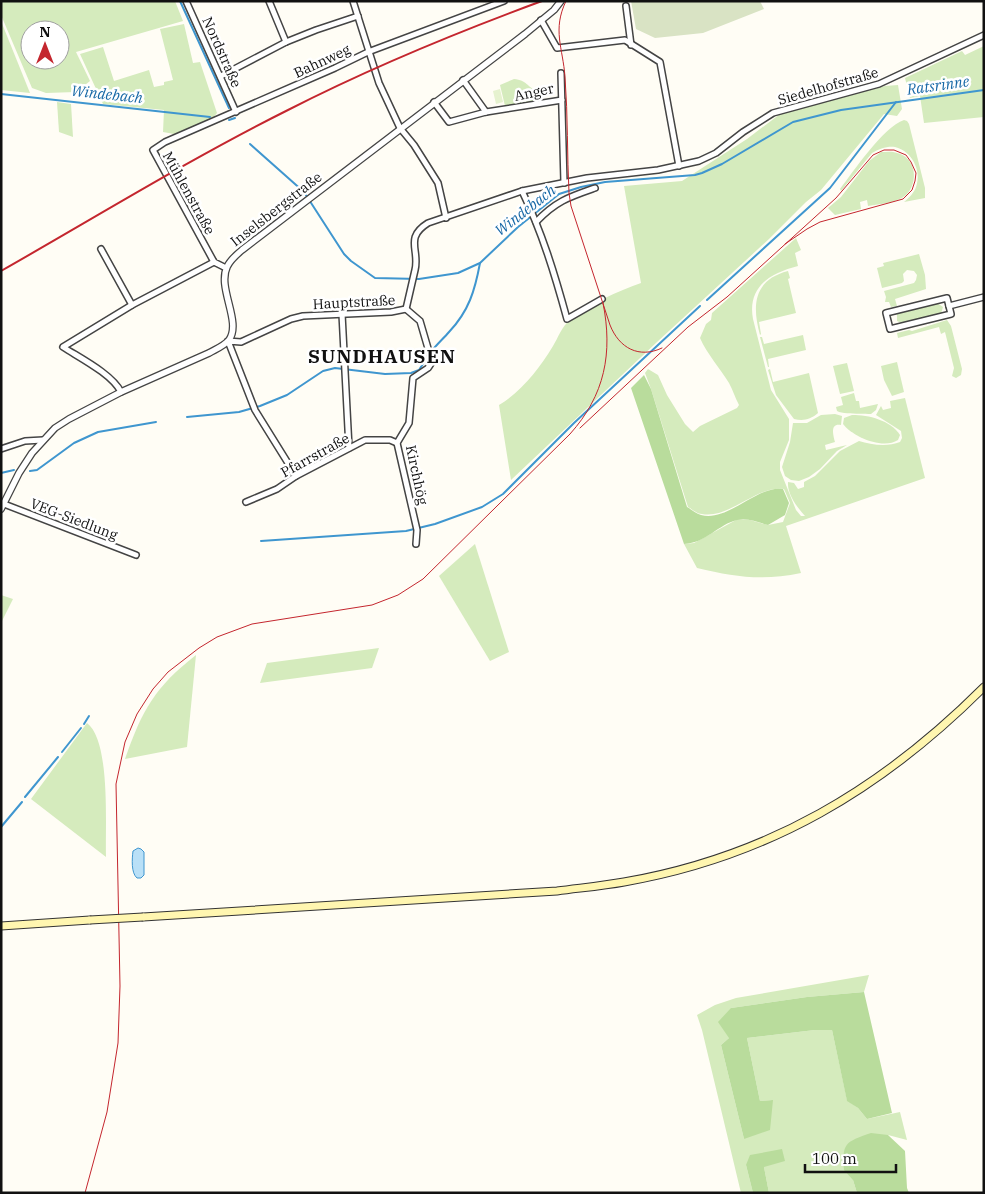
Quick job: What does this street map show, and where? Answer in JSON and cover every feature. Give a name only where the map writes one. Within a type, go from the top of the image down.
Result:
[{"type":"main road","points":[[1,926],[557,891],[625,882],[682,869],[745,849],[813,818],[841,802],[896,765],[928,740],[984,687]]},
{"type":"street","name":"Nordstraße","points":[[186,1],[236,112]]},
{"type":"street","points":[[269,1],[286,42]]},
{"type":"street","points":[[353,1],[379,83],[400,128],[414,145],[438,183],[446,218]]},
{"type":"street","name":"Bahnweg","points":[[153,150],[166,142],[368,52],[504,1]]},
{"type":"street","name":"Inselsbergstraße","points":[[226,268],[242,250],[554,10],[561,1]]},
{"type":"street","points":[[626,6],[631,45]]},
{"type":"street","points":[[221,76],[286,42],[358,16]]},
{"type":"street","points":[[541,20],[557,48],[625,40],[660,62],[679,166]]},
{"type":"street","name":"Siedelhofstraße","points":[[446,218],[522,191],[564,182],[679,166],[699,161],[779,111],[879,84],[984,35]]},
{"type":"street","name":"Anger","points":[[434,102],[449,122],[486,112],[562,100],[561,73]]},
{"type":"street","points":[[463,80],[486,112]]},
{"type":"street","points":[[562,100],[564,182]]},
{"type":"street","name":"Mühlenstraße","points":[[153,150],[214,262]]},
{"type":"street","points":[[534,217],[566,198],[595,188]]},
{"type":"street","points":[[522,191],[549,258],[567,319],[602,299]]},
{"type":"street","name":"Hauptstraße","points":[[228,341],[241,342],[303,316],[400,311],[406,309],[416,266],[414,241],[418,232],[428,224],[446,218]]},
{"type":"street","points":[[101,249],[132,305]]},
{"type":"street","points":[[3,506],[19,473],[42,440],[55,428],[121,392],[210,353],[228,341],[232,329],[224,283],[226,268],[214,262],[132,305],[63,347],[95,368],[118,386],[121,392]]},
{"type":"street","points":[[949,306],[984,297]]},
{"type":"street","points":[[947,298],[949,306],[951,314],[890,329],[886,312],[947,298]]},
{"type":"street","name":"Kirchhög","points":[[406,309],[420,321],[432,362],[428,368],[413,378],[409,423],[397,443],[416,524],[416,544]]},
{"type":"street","points":[[342,314],[349,448]]},
{"type":"street","points":[[228,341],[255,408],[296,476]]},
{"type":"street","points":[[1,449],[25,441],[42,440]]},
{"type":"street","name":"Pfarrstraße","points":[[246,502],[277,488],[365,440],[390,440],[397,443]]},
{"type":"street","name":"VEG-Siedlung","points":[[3,506],[136,555]]},
{"type":"green space","points":[[1,1],[175,1],[183,21],[76,52],[90,81],[76,92],[46,93],[32,88],[24,70],[70,70],[70,20],[20,20],[20,60],[1,15]]},
{"type":"green space","points":[[631,1],[760,1],[764,9],[703,33],[655,38],[636,29]]},
{"type":"green space","points":[[1,21],[30,93],[1,90]]},
{"type":"green space","points":[[184,24],[193,63],[200,62],[217,113],[212,119],[174,134],[163,132],[164,110],[103,104],[80,54],[103,47],[114,81],[149,70],[154,87],[164,85],[164,82],[173,80],[160,29]]},
{"type":"green space","points":[[984,46],[984,117],[924,123],[920,96],[910,98],[905,78],[962,51],[965,55]]},
{"type":"green space","points":[[514,79],[524,82],[537,91],[540,102],[505,106],[500,85]]},
{"type":"green space","points":[[898,85],[902,109],[897,116],[884,114],[821,190],[511,480],[499,405],[515,393],[536,371],[570,320],[604,298],[641,283],[624,186],[682,181],[747,139],[780,114],[885,86]]},
{"type":"green space","points":[[500,89],[503,102],[496,104],[493,91]]},
{"type":"green space","points":[[57,102],[71,104],[73,137],[59,132]]},
{"type":"green space","points":[[904,120],[909,124],[925,188],[925,198],[904,202],[915,189],[918,175],[911,157],[895,147],[883,148],[872,153],[841,191],[840,189],[878,140],[896,124]]},
{"type":"green space","points":[[881,152],[895,152],[908,159],[914,171],[913,184],[910,190],[902,198],[893,201],[868,206],[867,200],[860,202],[861,209],[835,215],[828,208],[841,197],[869,161]]},
{"type":"green space","points":[[796,238],[801,250],[795,253],[798,266],[770,277],[763,283],[757,290],[752,308],[753,319],[771,390],[789,419],[789,440],[780,462],[780,470],[796,510],[801,516],[805,516],[791,496],[788,482],[794,483],[798,489],[804,487],[804,482],[815,476],[840,451],[859,441],[879,445],[890,445],[900,442],[902,438],[901,431],[876,415],[881,406],[883,410],[891,408],[890,401],[905,398],[925,478],[786,526],[801,573],[774,577],[749,577],[697,568],[684,544],[694,543],[736,520],[750,520],[768,525],[783,522],[790,503],[784,489],[774,489],[754,496],[723,512],[700,514],[688,507],[645,373],[648,369],[658,375],[667,395],[685,424],[693,432],[700,426],[737,408],[739,405],[730,386],[700,338],[706,324],[711,320],[712,313]]},
{"type":"green space","points":[[919,254],[925,275],[926,289],[895,299],[897,306],[891,307],[889,302],[885,302],[884,291],[914,283],[917,275],[914,271],[907,270],[903,274],[904,281],[902,283],[882,288],[877,268],[884,266],[883,263]]},
{"type":"green space","points":[[788,271],[796,313],[759,322],[760,335],[756,314],[758,296],[768,281],[776,275]]},
{"type":"green space","points":[[937,303],[943,307],[941,314],[904,324],[897,321],[897,314],[901,312]]},
{"type":"green space","points":[[947,320],[951,326],[962,369],[961,375],[956,378],[952,376],[954,368],[945,332],[941,334],[939,327],[898,338],[897,333],[912,331]]},
{"type":"green space","points":[[803,335],[806,350],[768,359],[768,367],[760,337],[762,337],[764,344]]},
{"type":"green space","points":[[897,362],[904,392],[892,396],[884,380],[881,366]]},
{"type":"green space","points":[[847,363],[854,391],[840,394],[833,366]]},
{"type":"green space","points":[[770,369],[773,382],[809,373],[818,413],[806,419],[794,419],[776,395],[768,370]]},
{"type":"green space","points":[[644,375],[651,389],[687,507],[699,514],[711,516],[732,509],[763,492],[783,489],[789,503],[785,515],[768,525],[749,520],[730,522],[706,537],[684,544],[631,388]]},
{"type":"green space","points":[[854,393],[856,401],[859,401],[860,408],[878,404],[876,410],[871,414],[837,411],[836,407],[843,405],[841,397]]},
{"type":"green space","points":[[835,414],[842,416],[841,425],[834,427],[835,442],[825,445],[826,450],[847,445],[837,451],[820,469],[809,477],[799,481],[791,480],[785,476],[782,467],[790,442],[793,423],[807,423],[821,415]]},
{"type":"green space","points":[[852,415],[872,417],[885,422],[900,435],[898,440],[884,444],[861,437],[843,424],[844,418]]},
{"type":"green space","points":[[475,544],[509,652],[490,661],[439,576]]},
{"type":"green space","points":[[1,595],[13,599],[1,623]]},
{"type":"green space","points":[[379,648],[372,668],[260,683],[267,663]]},
{"type":"green space","points":[[196,655],[187,747],[125,759],[144,713],[160,689]]},
{"type":"green space","points":[[87,723],[95,733],[103,765],[106,806],[106,857],[31,799]]},
{"type":"green space","points":[[869,975],[864,992],[807,997],[731,1008],[729,1038],[721,1045],[744,1139],[772,1100],[760,1101],[747,1038],[815,1030],[832,1030],[847,1100],[858,1108],[867,1119],[900,1112],[907,1140],[888,1135],[853,1180],[857,1193],[769,1193],[764,1167],[746,1165],[753,1193],[741,1193],[697,1015],[715,1005],[736,998]]},
{"type":"green space","points":[[864,992],[892,1113],[867,1119],[858,1108],[847,1101],[832,1030],[815,1030],[747,1038],[760,1101],[773,1100],[770,1130],[744,1139],[721,1045],[729,1038],[718,1022],[731,1008],[807,997]]},
{"type":"green space","points":[[871,1133],[888,1135],[905,1151],[907,1188],[909,1193],[857,1193],[853,1180],[844,1170],[845,1149],[851,1142]]},
{"type":"green space","points":[[782,1149],[785,1161],[764,1167],[769,1193],[753,1193],[746,1165],[750,1155]]},
{"type":"water","points":[[138,848],[144,852],[144,875],[141,878],[135,876],[132,866],[133,851]]},
{"type":"waterway","points":[[180,1],[229,108]]},
{"type":"waterway","name":"Windebach","points":[[250,144],[304,192],[344,254],[351,261],[375,278],[419,279],[458,273],[480,263],[518,227],[559,194],[605,182],[702,173],[722,164],[793,122],[841,110],[984,90]]},
{"type":"waterway","name":"Windebach","points":[[1,94],[210,117]]},
{"type":"waterway","points":[[707,300],[830,188],[896,102]]},
{"type":"waterway","name":"Windebach","points":[[229,120],[235,118]]},
{"type":"waterway","points":[[431,352],[462,316],[470,300],[480,263]]},
{"type":"waterway","points":[[261,541],[406,531],[435,524],[482,507],[503,494],[574,423],[700,306]]},
{"type":"waterway","points":[[187,417],[239,412],[260,406],[287,395],[323,371],[335,368],[385,374],[411,373],[419,370],[428,356]]},
{"type":"waterway","points":[[30,471],[37,470],[74,443],[98,432],[156,422]]},
{"type":"waterway","points":[[1,473],[14,470]]},
{"type":"waterway","points":[[84,724],[89,716]]},
{"type":"waterway","points":[[62,752],[81,728]]},
{"type":"waterway","points":[[25,797],[58,757]]},
{"type":"waterway","points":[[1,827],[22,802]]},
{"type":"tram line","points":[[566,1],[562,11],[559,30],[567,106],[571,206],[614,333],[624,345],[638,352],[654,351],[662,348]]},
{"type":"tram line","points":[[580,428],[688,327],[727,297],[836,198],[873,155],[884,150],[894,150],[906,155],[911,162],[916,173],[915,181],[912,190],[903,199],[820,222],[807,229],[785,244]]},
{"type":"tram line","points":[[85,1193],[107,1112],[118,1043],[120,986],[116,784],[125,742],[137,714],[153,689],[168,672],[199,648],[217,637],[252,624],[372,605],[398,595],[423,579],[570,434],[582,419],[598,389],[603,373],[607,339],[603,303]]},
{"type":"railway","points":[[1,271],[215,148],[319,95],[413,52],[542,1]]},
{"type":"district","name":"SUNDHAUSEN","points":[[382,356]]},
{"type":"water label","name":"Ratsrinne","points":[[938,85]]}]
